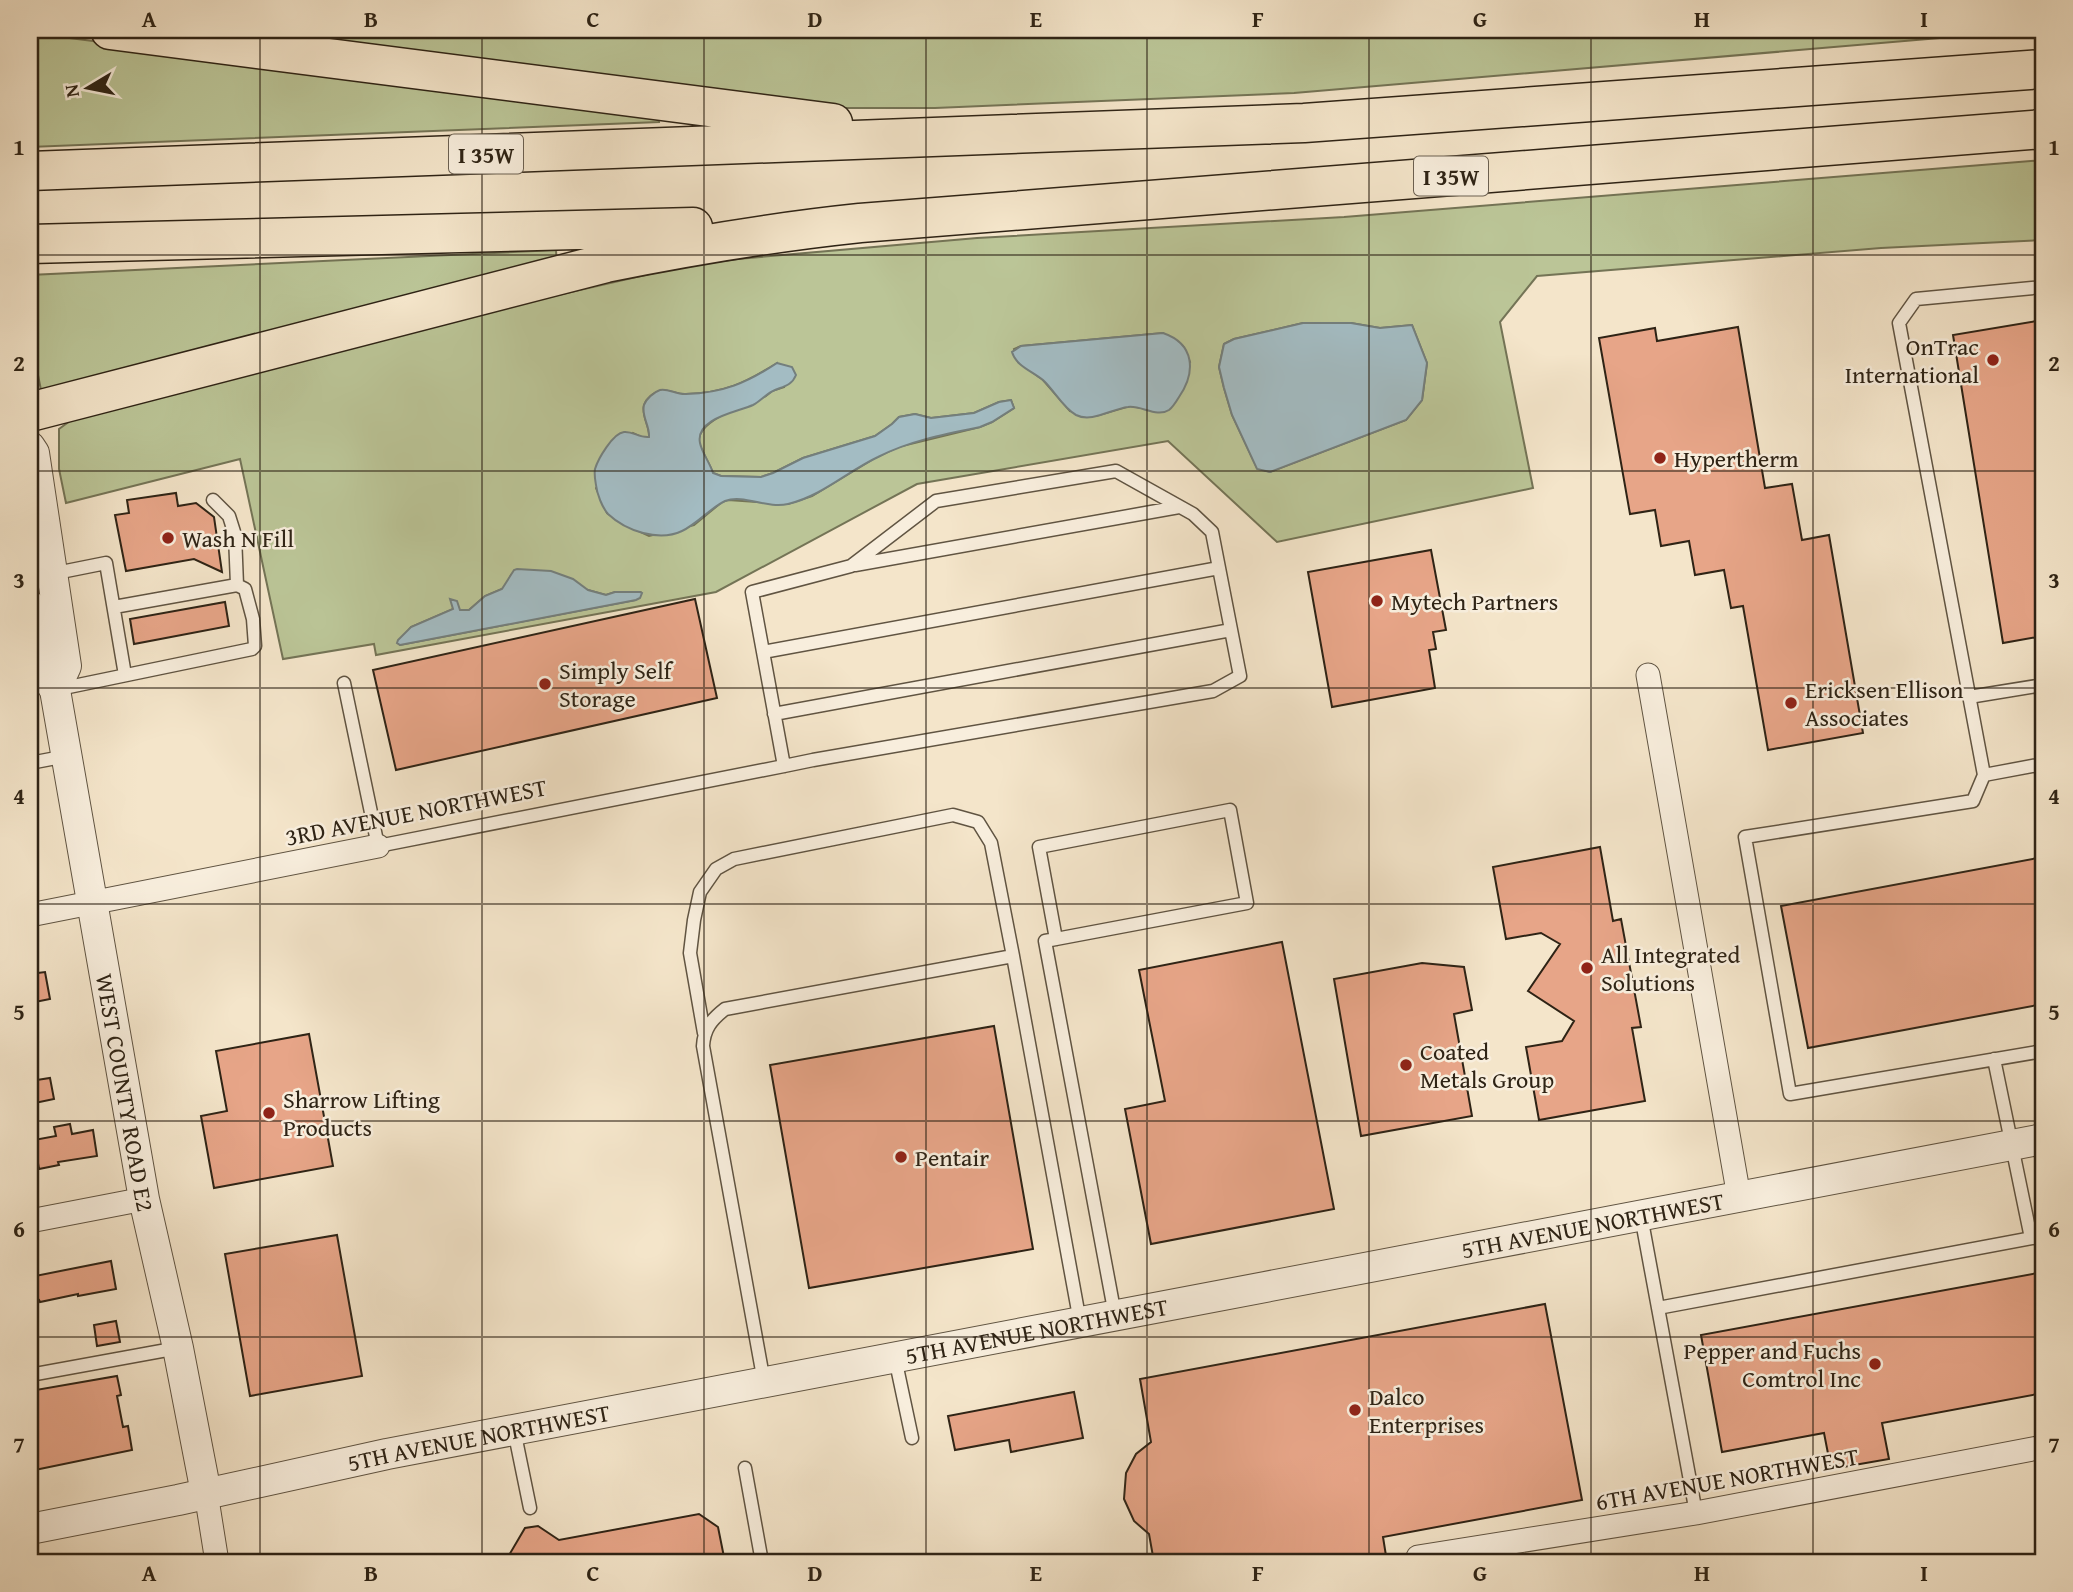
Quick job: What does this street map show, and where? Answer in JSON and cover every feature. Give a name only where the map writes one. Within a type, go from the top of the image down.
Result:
[{"type":"highway","points":[[110,30],[943,137]]},
{"type":"highway","name":"I 35W","points":[[30,171],[1304,123],[2043,69]]},
{"type":"highway","name":"I 35W","points":[[30,244],[860,223],[2043,129]]},
{"type":"highway","points":[[30,412],[606,263],[699,244],[860,223]]},
{"type":"street","name":"WEST COUNTY ROAD E2","points":[[30,447],[34,453],[66,666],[55,690]]},
{"type":"street","name":"WEST COUNTY ROAD E2","points":[[30,613],[45,674],[55,690],[144,1199],[178,1348],[206,1493]]},
{"type":"street","points":[[1648,675],[1739,1197]]},
{"type":"street","name":"3RD AVENUE NORTHWEST","points":[[30,915],[378,846]]},
{"type":"street","name":"5TH AVENUE NORTHWEST","points":[[30,1529],[387,1454],[2043,1139]]},
{"type":"street","points":[[30,1221],[144,1199]]},
{"type":"street","name":"6TH AVENUE NORTHWEST","points":[[1418,1558],[1696,1513],[2043,1447]]},
{"type":"street","points":[[206,1493],[217,1562]]},
{"type":"lane","points":[[2043,287],[1916,299],[1899,323],[1984,775],[1973,801],[1745,837],[1790,1094],[2043,1051]]},
{"type":"lane","points":[[775,714],[1231,629],[1212,532],[1193,514],[1116,471],[936,501],[851,566]]},
{"type":"lane","points":[[213,500],[229,516],[235,535],[237,585]]},
{"type":"lane","points":[[784,766],[751,592],[851,566],[1179,507]]},
{"type":"lane","points":[[51,574],[106,563],[125,676]]},
{"type":"lane","points":[[763,652],[1219,568]]},
{"type":"lane","points":[[55,690],[252,649],[255,646],[253,619],[245,589],[237,585],[114,607]]},
{"type":"lane","name":"3RD AVENUE NORTHWEST","points":[[378,846],[813,760],[1213,691],[1240,676],[1231,629]]},
{"type":"lane","points":[[344,683],[378,846]]},
{"type":"lane","points":[[1969,697],[2043,685]]},
{"type":"lane","points":[[30,764],[67,756]]},
{"type":"lane","points":[[1984,775],[2043,764]]},
{"type":"lane","points":[[1056,939],[1039,846],[1230,810],[1247,903],[1056,939],[1045,941],[1115,1315]]},
{"type":"lane","points":[[764,1382],[703,1046],[704,1034],[690,953],[700,892],[716,869],[734,859],[953,815],[978,822],[991,843],[1080,1322]]},
{"type":"lane","points":[[704,1034],[709,1023],[725,1009],[1013,956]]},
{"type":"lane","points":[[1658,1308],[2037,1237],[1994,1059]]},
{"type":"lane","points":[[1641,1216],[1696,1513]]},
{"type":"lane","points":[[30,1376],[178,1348]]},
{"type":"lane","points":[[895,1357],[912,1438]]},
{"type":"lane","points":[[514,1430],[530,1508]]},
{"type":"lane","points":[[745,1468],[762,1562]]},
{"type":"green space","points":[[180,30],[2034,30],[1294,93],[935,108],[805,108]]},
{"type":"green space","points":[[30,33],[658,113],[659,122],[30,147]]},
{"type":"green space","points":[[2043,160],[2043,240],[1881,248],[1537,276],[1500,322],[1533,488],[1277,542],[1168,441],[917,484],[716,592],[376,655],[374,644],[283,659],[240,459],[66,503],[59,469],[59,429],[85,410],[680,267],[737,259],[977,238],[1344,217]],"holes":[[[1303,323],[1351,323],[1380,328],[1412,325],[1427,363],[1422,400],[1406,420],[1270,472],[1257,468],[1232,415],[1219,367],[1224,344],[1234,339]],[[1163,333],[1183,346],[1190,362],[1141,408],[1130,406],[1096,416],[1070,411],[1043,380],[1018,362],[1014,349],[1021,346]],[[777,363],[784,387],[725,413],[700,434],[699,442],[713,473],[721,476],[761,477],[803,458],[875,436],[899,417],[915,414],[931,418],[974,413],[1011,400],[1014,408],[980,427],[898,447],[812,496],[788,504],[728,500],[694,525],[649,536],[607,513],[596,488],[633,433],[643,438],[649,437],[643,409],[650,396],[663,390],[679,394],[700,393],[723,389]],[[511,575],[606,595],[615,592],[640,592],[635,600],[400,645],[398,643],[411,627],[453,609],[469,610],[485,596],[507,584]]]},
{"type":"green space","points":[[556,250],[557,269],[41,390],[30,358],[30,275]]},
{"type":"water","points":[[1303,323],[1351,323],[1380,328],[1412,325],[1427,363],[1422,400],[1406,420],[1270,472],[1257,469],[1232,415],[1224,388],[1219,367],[1224,344],[1234,339]]},
{"type":"water","points":[[1163,333],[1174,338],[1187,351],[1190,369],[1185,388],[1172,407],[1159,413],[1128,407],[1095,417],[1076,415],[1043,380],[1017,361],[1012,352],[1021,346]]},
{"type":"water","points":[[777,363],[792,367],[796,375],[790,383],[772,391],[753,405],[719,417],[700,434],[702,450],[713,473],[721,476],[761,477],[803,458],[875,436],[899,417],[915,414],[931,418],[974,413],[1011,400],[1014,408],[980,427],[890,451],[824,489],[788,504],[772,505],[732,499],[715,507],[688,528],[663,535],[633,530],[608,514],[597,492],[595,469],[606,447],[620,433],[649,437],[643,409],[650,396],[663,390],[686,394],[723,389],[745,381]]},
{"type":"water","points":[[517,569],[551,571],[573,579],[588,590],[606,595],[615,592],[642,593],[636,600],[400,645],[397,643],[411,627],[453,609],[450,599],[457,601],[460,610],[469,610],[485,596],[502,589]]},
{"type":"building","points":[[2043,320],[2043,636],[2003,643],[1953,335]]},
{"type":"building","points":[[1738,327],[1765,488],[1792,484],[1802,540],[1829,535],[1863,733],[1768,750],[1743,606],[1731,608],[1724,570],[1695,575],[1689,541],[1661,546],[1655,510],[1630,514],[1599,338],[1655,328],[1657,341]]},
{"type":"building","name":"Wash N Fill","points":[[176,493],[178,506],[196,503],[214,517],[222,572],[194,559],[126,571],[115,515],[129,513],[127,500]]},
{"type":"building","name":"Mytech Partners","points":[[1431,550],[1446,630],[1433,632],[1436,649],[1429,650],[1435,688],[1332,707],[1308,572]]},
{"type":"building","name":"Simply Self Storage","points":[[695,599],[717,698],[396,770],[373,670]]},
{"type":"building","points":[[225,602],[229,626],[134,644],[130,619]]},
{"type":"building","name":"All Integrated Solutions","points":[[1600,847],[1613,921],[1621,919],[1641,1027],[1632,1028],[1645,1101],[1539,1120],[1526,1047],[1562,1041],[1574,1021],[1528,991],[1560,944],[1541,933],[1506,939],[1493,867]]},
{"type":"building","points":[[2043,857],[2043,1004],[1808,1048],[1781,906]]},
{"type":"building","points":[[1282,942],[1334,1209],[1151,1244],[1125,1109],[1165,1101],[1139,970]]},
{"type":"building","name":"Coated Metals Group","points":[[1422,963],[1464,967],[1472,1010],[1454,1014],[1472,1116],[1361,1136],[1334,979]]},
{"type":"building","points":[[45,972],[50,999],[30,1003],[30,974]]},
{"type":"building","name":"Pentair","points":[[994,1026],[1033,1249],[809,1288],[770,1065]]},
{"type":"building","name":"Sharrow Lifting Products","points":[[309,1034],[333,1166],[214,1188],[201,1116],[227,1111],[216,1051]]},
{"type":"building","points":[[50,1078],[54,1099],[30,1104],[30,1081]]},
{"type":"building","points":[[70,1124],[72,1134],[93,1130],[97,1156],[58,1162],[59,1165],[39,1169],[34,1140],[56,1136],[54,1127]]},
{"type":"building","points":[[337,1235],[362,1376],[250,1396],[225,1254]]},
{"type":"building","points":[[111,1261],[116,1289],[30,1302],[30,1277]]},
{"type":"building","name":"Pepper and Fuchs Comtrol Inc","points":[[2043,1272],[2043,1393],[1882,1423],[1889,1459],[1831,1469],[1824,1433],[1722,1452],[1701,1335]]},
{"type":"building","name":"Dalco Enterprises","points":[[1545,1304],[1582,1500],[1383,1537],[1387,1562],[1154,1562],[1149,1534],[1134,1521],[1124,1499],[1126,1473],[1136,1454],[1151,1442],[1140,1379]]},
{"type":"building","points":[[116,1321],[120,1342],[97,1346],[94,1325]]},
{"type":"building","points":[[117,1376],[121,1395],[117,1396],[123,1427],[128,1426],[132,1450],[30,1471],[30,1391]]},
{"type":"building","points":[[1074,1392],[1083,1438],[1011,1452],[1009,1440],[955,1450],[948,1416]]},
{"type":"building","points":[[699,1514],[718,1527],[725,1562],[505,1562],[525,1528],[538,1526],[559,1540]]},
{"type":"place","name":"OnTrac International","points":[[1993,360]]},
{"type":"place","name":"Hypertherm","points":[[1660,458]]},
{"type":"place","name":"Wash N Fill","points":[[168,538]]},
{"type":"place","name":"Mytech Partners","points":[[1377,601]]},
{"type":"place","name":"Simply Self Storage","points":[[545,684]]},
{"type":"place","name":"Ericksen Ellison Associates","points":[[1791,703]]},
{"type":"place","name":"All Integrated Solutions","points":[[1587,968]]},
{"type":"place","name":"Coated Metals Group","points":[[1406,1065]]},
{"type":"place","name":"Sharrow Lifting Products","points":[[269,1113]]},
{"type":"place","name":"Pentair","points":[[901,1157]]},
{"type":"place","name":"Pepper and Fuchs Comtrol Inc","points":[[1875,1364]]},
{"type":"place","name":"Dalco Enterprises","points":[[1355,1410]]}]
